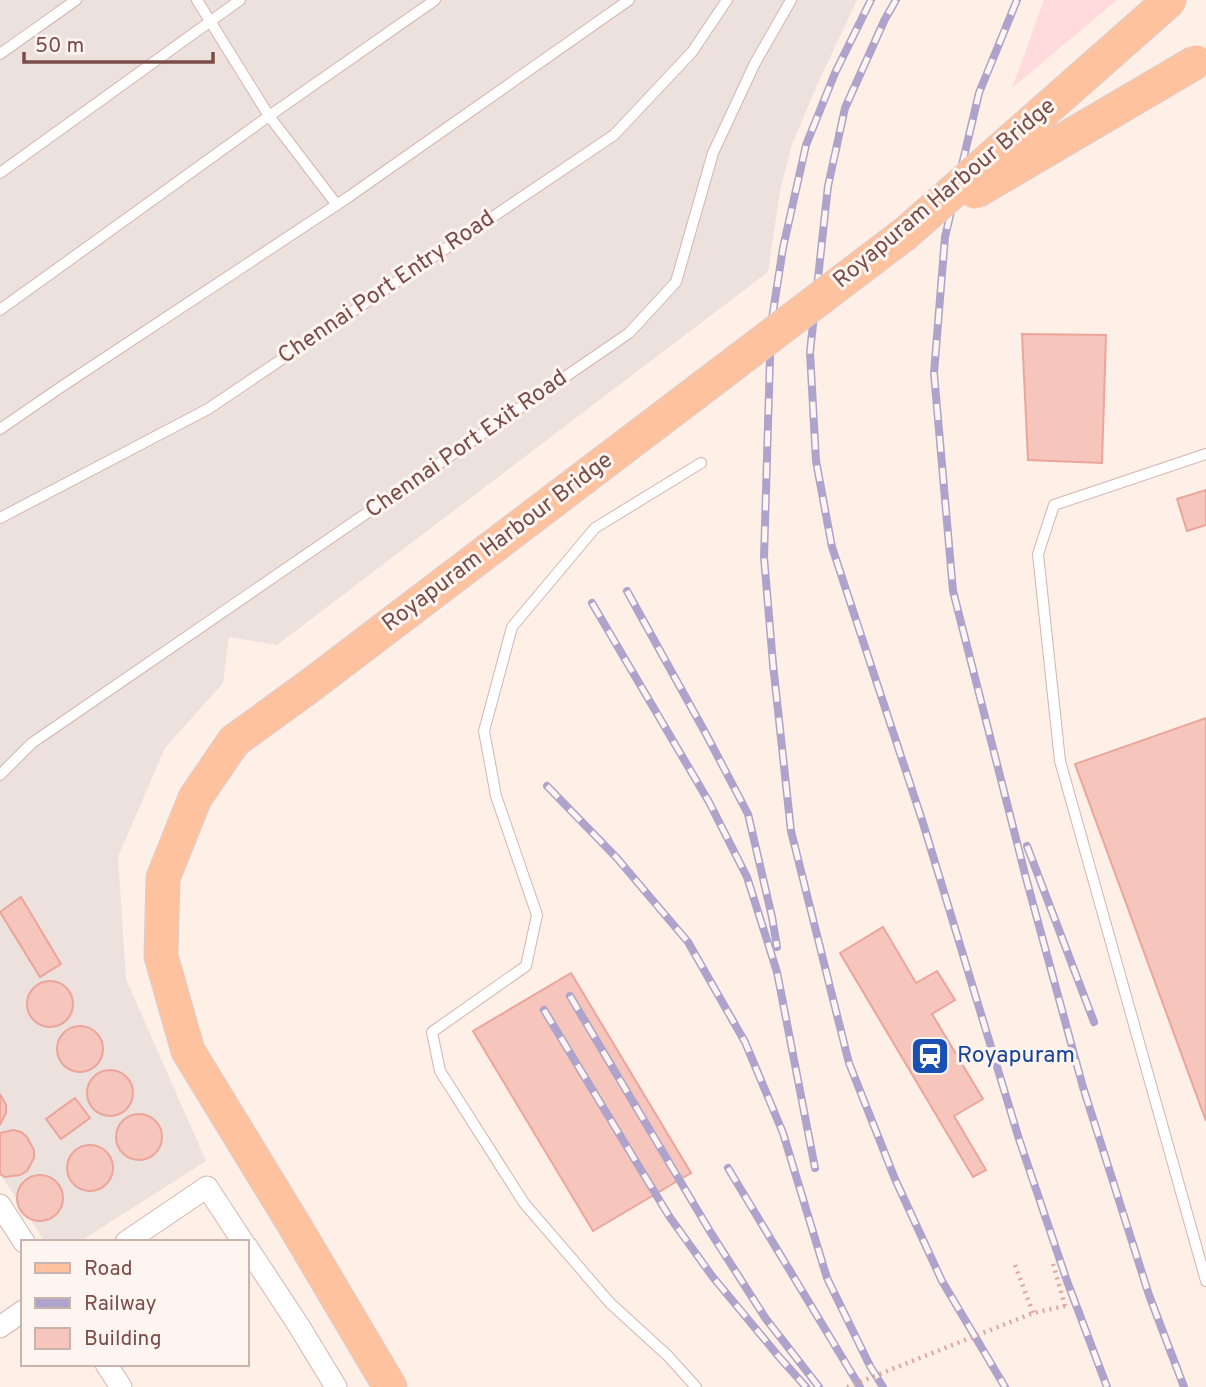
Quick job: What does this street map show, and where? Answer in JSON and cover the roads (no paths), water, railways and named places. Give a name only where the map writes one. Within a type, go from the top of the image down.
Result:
[{"type":"main road","name":"Royapuram Harbour Bridge","points":[[390,1387],[188,1051],[161,956],[163,878],[195,798],[234,741],[906,233],[1170,0]]},
{"type":"main road","points":[[906,233],[1201,60]]},
{"type":"street","points":[[129,1240],[207,1187],[242,1240]]},
{"type":"street","points":[[0,1205],[23,1240]]},
{"type":"street","points":[[248,1249],[299,1326],[331,1385]]},
{"type":"street","points":[[0,1327],[21,1312]]},
{"type":"street","points":[[107,1366],[121,1387]]},
{"type":"lane","points":[[0,54],[76,0]]},
{"type":"lane","points":[[197,0],[269,116],[337,205]]},
{"type":"lane","points":[[0,173],[240,0]]},
{"type":"lane","points":[[0,310],[435,0]]},
{"type":"lane","points":[[0,429],[337,205],[629,0]]},
{"type":"lane","name":"Chennai Port Entry Road","points":[[0,518],[208,409],[614,135],[692,52],[727,0]]},
{"type":"lane","name":"Chennai Port Exit Road","points":[[0,775],[32,743],[629,333],[676,282],[713,153],[755,63],[791,0]]},
{"type":"lane","points":[[1206,454],[1055,505],[1038,554],[1060,761],[1206,1282]]},
{"type":"lane","points":[[696,1387],[668,1356],[610,1303],[524,1203],[440,1071],[432,1032],[526,966],[537,915],[496,796],[484,731],[512,627],[595,528],[701,463]]},
{"type":"railway","points":[[871,0],[835,73],[806,145],[783,248],[771,325],[764,557],[773,664],[791,831],[849,1063],[895,1179],[942,1281],[1005,1387]]},
{"type":"railway","points":[[896,0],[845,108],[828,186],[810,352],[816,461],[832,547],[923,823],[1019,1139],[1067,1281],[1107,1387]]},
{"type":"railway","points":[[1017,0],[979,93],[945,237],[934,373],[953,591],[1026,878],[1083,1087],[1149,1295],[1184,1387]]},
{"type":"railway","points":[[627,591],[748,814],[777,947]]},
{"type":"railway","points":[[592,603],[709,802],[747,877],[777,972],[815,1168]]},
{"type":"railway","points":[[547,786],[616,857],[688,942],[745,1042],[783,1133],[827,1278],[883,1387]]},
{"type":"railway","points":[[1027,846],[1094,1022]]},
{"type":"railway","points":[[570,996],[711,1233],[766,1319],[819,1387]]},
{"type":"railway","points":[[544,1010],[669,1216],[712,1276],[806,1387]]},
{"type":"railway","points":[[728,1168],[860,1387]]},
{"type":"place","name":"Royapuram","points":[[930,1056]]}]
